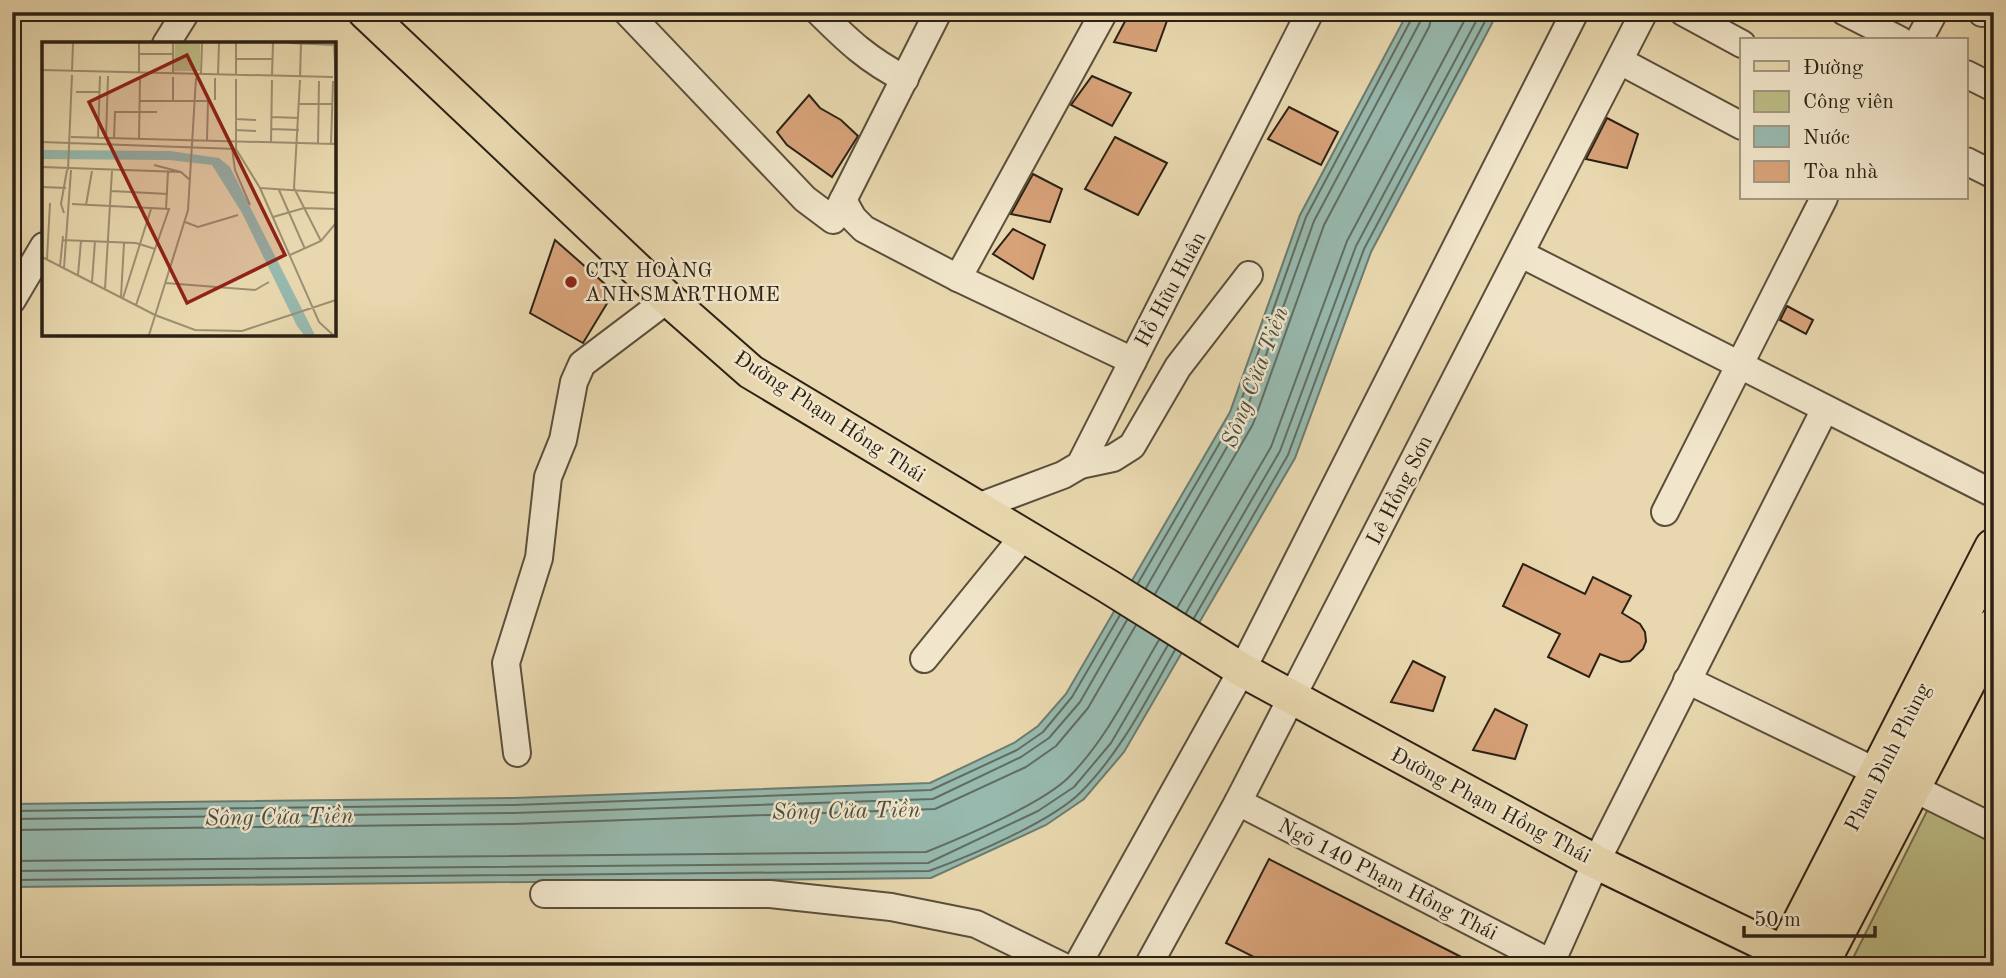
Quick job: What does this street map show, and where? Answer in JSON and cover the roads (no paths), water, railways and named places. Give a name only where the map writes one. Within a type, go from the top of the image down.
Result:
[{"type":"highway","name":"Phan Đình Phùng","points":[[1895,780],[1994,548]]},
{"type":"highway","name":"Phan Đình Phùng","points":[[1795,962],[1895,780],[1994,628]]},
{"type":"main road","name":"Đường Phạm Hồng Thái","points":[[365,12],[524,166],[751,372],[1106,585],[1242,670],[1596,862],[1795,962]]},
{"type":"street","points":[[167,42],[186,12]]},
{"type":"street","points":[[627,12],[805,199],[833,220],[938,12]]},
{"type":"street","points":[[819,12],[860,52],[877,65],[905,79]]},
{"type":"street","points":[[958,278],[1104,12]]},
{"type":"street","name":"Hồ Hữu Huân","points":[[1080,465],[1310,12]]},
{"type":"street","points":[[1077,966],[1242,670],[1575,12]]},
{"type":"street","name":"Lê Hồng Sơn","points":[[1148,966],[1238,802],[1644,12]]},
{"type":"street","points":[[1683,12],[1740,43]]},
{"type":"street","points":[[1845,12],[1896,38]]},
{"type":"street","points":[[1920,38],[1934,12]]},
{"type":"street","points":[[1620,61],[1740,126]]},
{"type":"street","points":[[1968,75],[1994,88]]},
{"type":"street","points":[[1968,162],[1994,175]]},
{"type":"street","points":[[843,200],[853,218],[864,229],[958,278],[1133,360]]},
{"type":"street","points":[[1665,512],[1823,200]]},
{"type":"street","points":[[12,300],[42,249]]},
{"type":"street","points":[[1521,254],[1994,494]]},
{"type":"street","points":[[975,508],[1063,475],[1080,465],[1112,458],[1132,446],[1178,367],[1249,275]]},
{"type":"street","points":[[517,753],[506,663],[539,558],[548,477],[563,440],[574,382],[582,364],[668,299]]},
{"type":"street","points":[[1596,862],[1825,409]]},
{"type":"street","points":[[923,659],[1023,537]]},
{"type":"street","points":[[1687,680],[1994,828]]},
{"type":"street","name":"Ngõ 140 Phạm Hồng Thái","points":[[1238,802],[1551,962],[1596,862]]},
{"type":"street","points":[[544,894],[770,894],[891,907],[976,924],[1062,966]]},
{"type":"water","name":"Sông Cửa Tiền","points":[[1408,12],[1498,12],[1371,252],[1295,458],[1124,752],[1084,799],[1046,825],[931,878],[12,887],[12,804],[514,798],[930,783],[1014,743],[1038,726],[1066,694],[1230,412],[1300,215]]},
{"type":"place","name":"CTY HOÀNG ANH SMARTHOME","points":[[571,282]]}]
